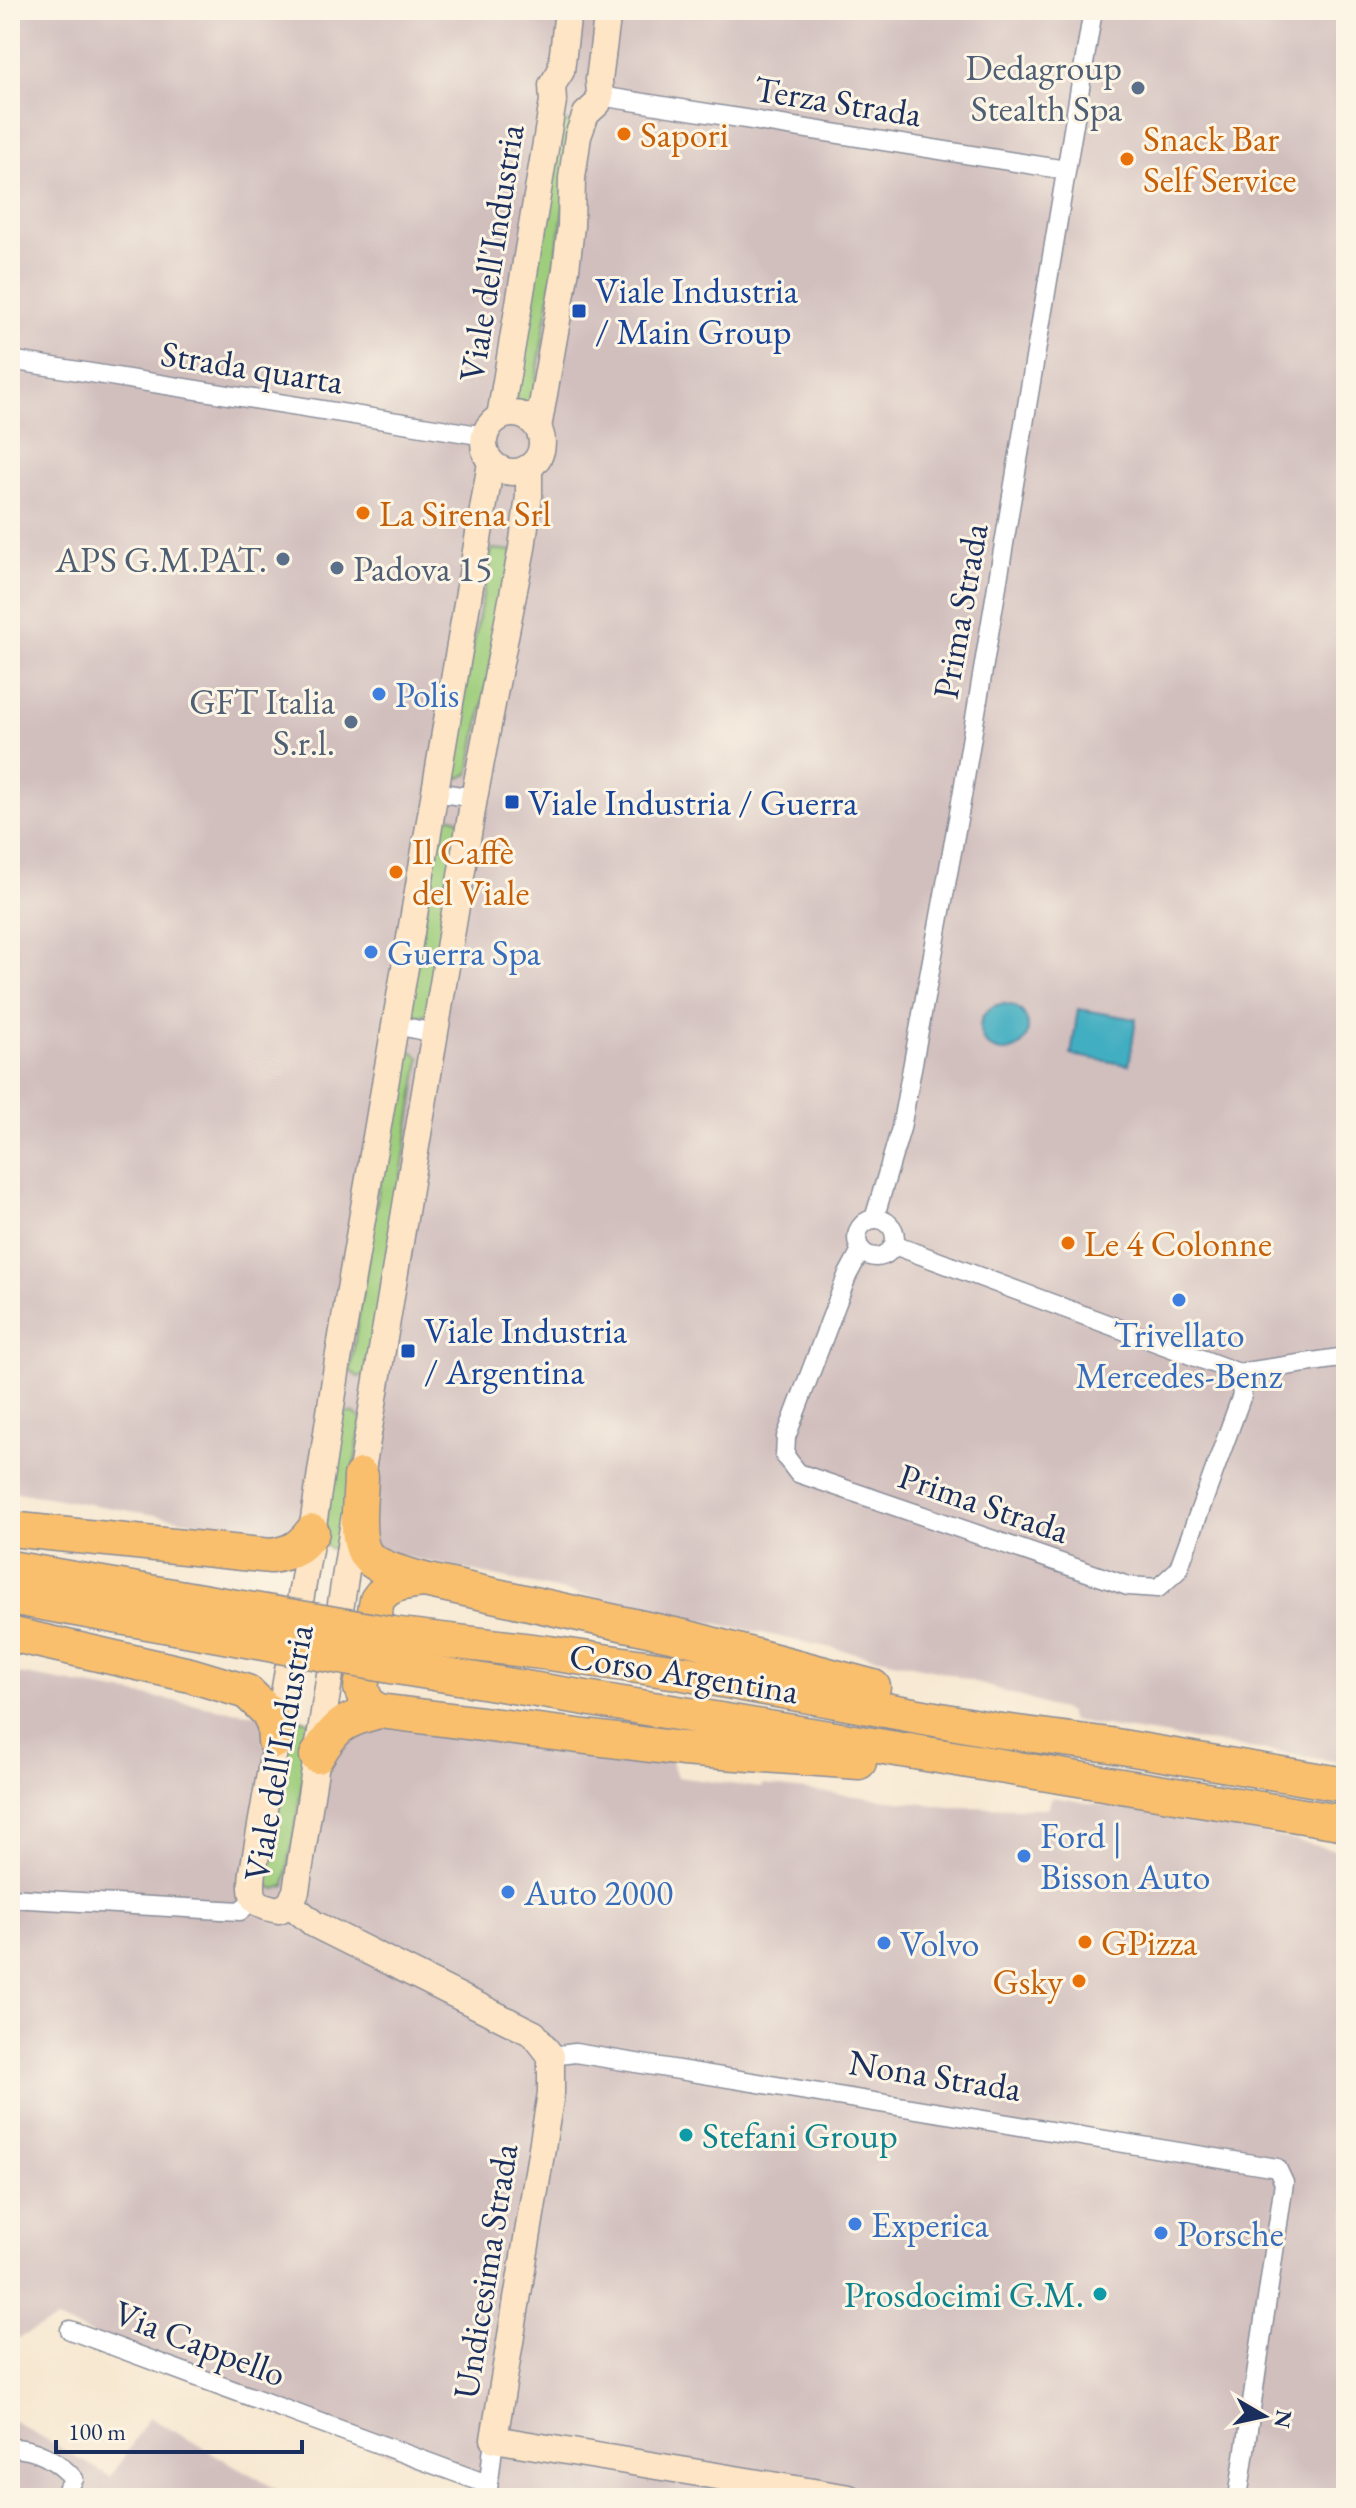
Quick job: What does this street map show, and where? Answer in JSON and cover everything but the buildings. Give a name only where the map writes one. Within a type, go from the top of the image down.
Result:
[{"type":"highway","points":[[361,1476],[359,1528],[362,1547],[369,1559],[424,1580],[684,1637],[1110,1745]]},
{"type":"highway","points":[[10,1529],[271,1556],[286,1554],[300,1547],[312,1532]]},
{"type":"highway","name":"Corso Argentina","points":[[10,1568],[276,1629],[1101,1782],[1346,1823]]},
{"type":"highway","points":[[424,1580],[392,1585],[377,1600],[361,1688],[368,1705],[379,1711],[682,1749],[1101,1782]]},
{"type":"highway","name":"Corso Argentina","points":[[10,1597],[276,1629]]},
{"type":"highway","points":[[10,1634],[190,1675],[247,1692],[268,1712],[274,1725],[275,1741]]},
{"type":"highway","name":"Corso Argentina","points":[[392,1650],[549,1653],[678,1672],[995,1730],[1110,1745],[1346,1785]]},
{"type":"highway","points":[[317,1756],[331,1733],[343,1722],[379,1711]]},
{"type":"highway","points":[[1286,1773],[1346,1774]]},
{"type":"highway","points":[[1281,1813],[1346,1841]]},
{"type":"street","name":"Viale dell'Industria","points":[[568,10],[561,71],[552,85],[553,101],[511,341],[506,392],[492,427],[486,455],[491,463],[253,1872],[251,1890],[254,1899],[262,1907],[279,1910],[290,1904],[296,1891],[361,1476],[474,798],[522,548],[529,496],[529,467],[536,461],[542,445],[538,428],[566,269],[576,150],[595,97],[608,10]]},
{"type":"street","name":"Prima Strada","points":[[1093,10],[960,808],[901,1128],[874,1219],[867,1221],[859,1230],[857,1237],[861,1250],[847,1276],[786,1437],[785,1456],[798,1473],[1128,1586],[1158,1588],[1178,1570],[1242,1395],[1239,1373]]},
{"type":"street","points":[[561,71],[578,66],[594,73],[595,97]]},
{"type":"street","name":"Viale dell'Industria","points":[[553,101],[559,109],[577,116],[595,97]]},
{"type":"street","name":"Terza Strada","points":[[595,97],[1066,170]]},
{"type":"street","name":"Strada quarta","points":[[10,360],[492,427]]},
{"type":"street","name":"Viale dell'Industria","points":[[492,427],[517,415],[525,417],[538,428]]},
{"type":"street","points":[[491,463],[510,472],[529,467]]},
{"type":"street","points":[[435,792],[474,798]]},
{"type":"street","points":[[395,1025],[435,1033]]},
{"type":"street","points":[[861,1250],[873,1257],[880,1257],[894,1245],[891,1226],[874,1219]]},
{"type":"street","points":[[894,1245],[1239,1373],[1346,1357]]},
{"type":"street","points":[[10,1898],[240,1911],[254,1899]]},
{"type":"street","points":[[290,1904],[314,1924],[534,2034],[551,2056]]},
{"type":"street","name":"Nona Strada","points":[[551,2056],[575,2053],[1277,2168],[1284,2183],[1238,2498]]},
{"type":"street","name":"Undicesima Strada","points":[[487,2491],[551,2093],[551,2056]]},
{"type":"street","name":"Via Cappello","points":[[70,2330],[487,2491]]},
{"type":"street","points":[[494,2439],[849,2498]]},
{"type":"street","points":[[10,2452],[11,2448],[29,2448],[65,2469],[74,2479],[62,2498]]},
{"type":"shaded area","points":[[10,10],[1346,10],[1346,1763],[1071,1721],[1068,1712],[940,1671],[391,1554],[10,1491]]},
{"type":"shaded area","points":[[10,1670],[245,1713],[670,1756],[677,1777],[949,1807],[1048,1808],[1052,1797],[1235,1827],[1346,1852],[1346,2498],[486,2498],[485,2491],[56,2320],[10,2342]]},
{"type":"shaded area","points":[[149,2417],[292,2498],[10,2498],[10,2419],[111,2477]]},
{"type":"green space","points":[[558,119],[574,125],[531,411],[515,405]]},
{"type":"green space","points":[[492,549],[513,551],[469,774],[459,778],[449,771]]},
{"type":"green space","points":[[445,816],[460,822],[429,1013],[417,1016],[409,1009],[441,819]]},
{"type":"green space","points":[[411,1051],[420,1058],[369,1374],[358,1377],[350,1371],[400,1055]]},
{"type":"green space","points":[[347,1413],[362,1419],[341,1546],[330,1549],[322,1543],[342,1416]]},
{"type":"green space","points":[[305,1719],[312,1725],[285,1886],[276,1889],[269,1886],[266,1878],[291,1726],[297,1720]]},
{"type":"water","points":[[1004,1004],[1021,1011],[1028,1028],[1021,1045],[1004,1052],[987,1045],[980,1028],[987,1011]]},
{"type":"water","points":[[1078,1009],[1136,1019],[1129,1065],[1071,1055]]},
{"type":"place","name":"Dedagroup Stealth Spa","points":[[1138,88]]},
{"type":"place","name":"Sapori","points":[[624,134]]},
{"type":"place","name":"Snack Bar Self Service","points":[[1127,159]]},
{"type":"place","name":"Viale Industria / Main Group","points":[[579,311]]},
{"type":"place","name":"La Sirena Srl","points":[[363,513]]},
{"type":"place","name":"APS G.M.PAT.","points":[[283,559]]},
{"type":"place","name":"Padova 15","points":[[337,568]]},
{"type":"place","name":"Polis","points":[[379,694]]},
{"type":"place","name":"GFT Italia S.r.l.","points":[[351,722]]},
{"type":"place","name":"Viale Industria / Guerra","points":[[512,802]]},
{"type":"place","name":"Il Caffè del Viale","points":[[396,872]]},
{"type":"place","name":"Guerra Spa","points":[[371,952]]},
{"type":"place","name":"Le 4 Colonne","points":[[1068,1243]]},
{"type":"place","name":"Trivellato Mercedes-Benz","points":[[1179,1300]]},
{"type":"place","name":"Viale Industria / Argentina","points":[[408,1351]]},
{"type":"place","name":"Ford | Bisson Auto","points":[[1024,1856]]},
{"type":"place","name":"Auto 2000","points":[[508,1892]]},
{"type":"place","name":"GPizza","points":[[1085,1942]]},
{"type":"place","name":"Volvo","points":[[884,1943]]},
{"type":"place","name":"Gsky","points":[[1079,1981]]},
{"type":"place","name":"Stefani Group","points":[[686,2135]]},
{"type":"place","name":"Experica","points":[[855,2224]]},
{"type":"place","name":"Porsche","points":[[1161,2233]]},
{"type":"place","name":"Prosdocimi G.M.","points":[[1100,2294]]}]
